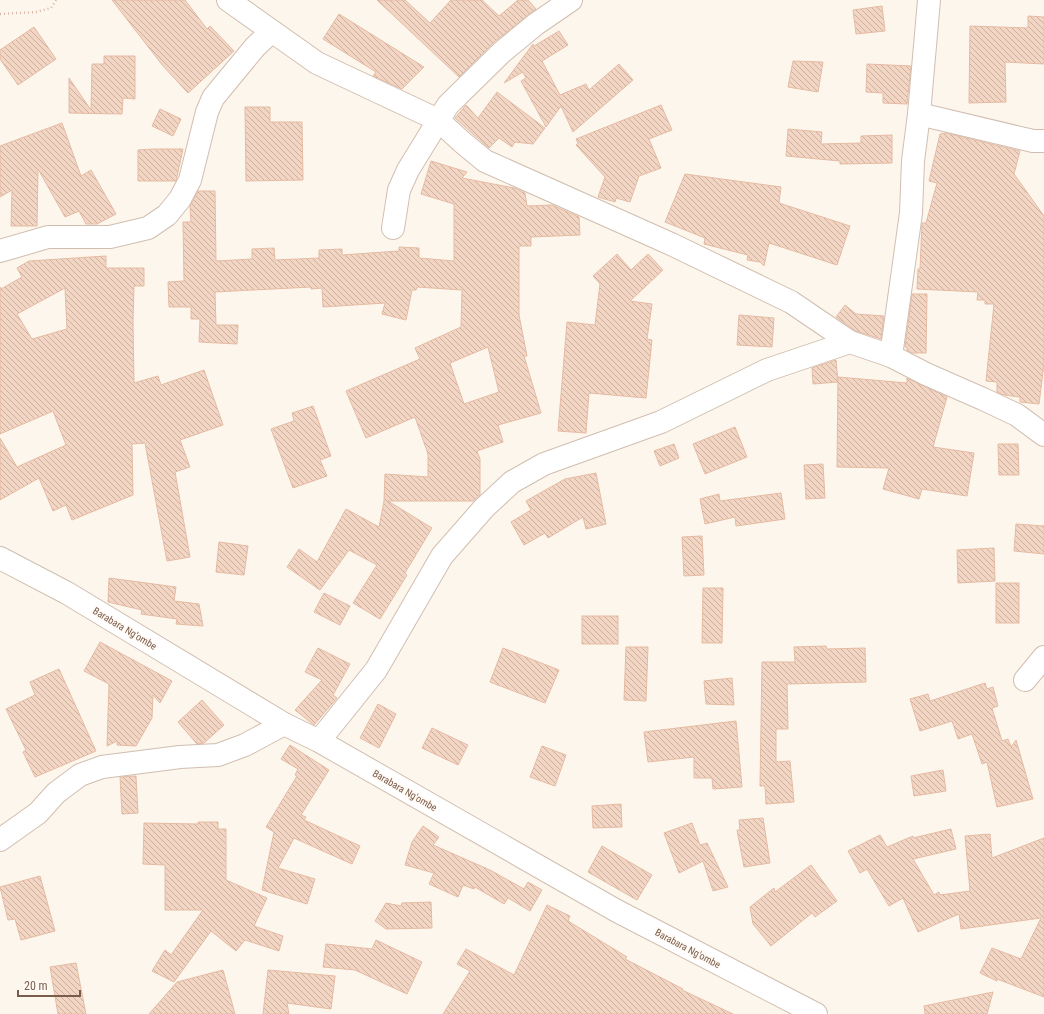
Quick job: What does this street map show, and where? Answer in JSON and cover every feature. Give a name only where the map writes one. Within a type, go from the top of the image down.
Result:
[{"type":"street","points":[[228,0],[271,32],[317,62],[438,120],[484,161],[671,244],[791,302],[850,342],[891,356],[1017,415],[1044,435]]},
{"type":"street","points":[[393,228],[399,190],[408,170],[448,105],[502,52],[536,24],[571,0]]},
{"type":"street","points":[[891,356],[911,213],[913,161],[919,114],[929,0]]},
{"type":"street","points":[[0,251],[48,237],[110,237],[148,228],[163,218],[180,199],[190,180],[207,112],[213,98],[255,47],[271,32]]},
{"type":"street","points":[[919,114],[1033,141],[1044,141]]},
{"type":"street","points":[[319,741],[376,670],[442,556],[484,508],[512,482],[544,464],[661,422],[767,370],[850,342]]},
{"type":"street","name":"Barabara Ng'ombe","points":[[0,558],[67,593],[284,724],[319,741],[617,911],[806,1012]]},
{"type":"street","points":[[1025,680],[1044,657]]},
{"type":"street","points":[[0,840],[38,813],[56,793],[80,774],[102,767],[180,757],[218,755],[245,745],[284,724]]},
{"type":"path","points":[[0,14],[36,12],[51,8],[56,0]]},
{"type":"building","points":[[112,0],[185,0],[207,29],[210,26],[234,51],[188,93],[163,66]]},
{"type":"building","points":[[377,0],[405,0],[430,23],[451,0],[482,0],[499,16],[518,0],[528,0],[536,9],[494,42],[459,77]]},
{"type":"building","points":[[882,6],[885,31],[856,34],[853,10]]},
{"type":"building","points":[[339,14],[424,67],[402,89],[373,76],[376,72],[323,39]]},
{"type":"building","points":[[1028,16],[1044,17],[1044,64],[1005,62],[1006,102],[969,103],[970,26],[1028,28]]},
{"type":"building","points":[[34,27],[56,59],[18,85],[0,59],[0,50]]},
{"type":"building","points":[[559,31],[568,45],[542,61],[560,95],[586,84],[589,90],[619,64],[633,80],[573,132],[561,106],[546,127],[521,81],[526,78],[523,72],[504,83],[533,44],[534,46]]},
{"type":"building","points":[[104,56],[135,56],[135,99],[123,98],[122,114],[69,113],[69,78],[91,110],[92,64],[104,64]]},
{"type":"building","points":[[793,61],[823,62],[818,92],[788,87]]},
{"type":"building","points":[[867,64],[911,66],[907,104],[883,103],[883,93],[866,92]]},
{"type":"building","points":[[497,92],[545,128],[533,144],[515,142],[512,147],[499,138],[489,148],[455,118],[466,105],[478,118]]},
{"type":"building","points":[[661,105],[672,130],[649,139],[661,168],[639,176],[630,202],[616,198],[615,202],[598,197],[605,177],[576,145],[578,143],[576,139]]},
{"type":"building","points":[[245,107],[270,107],[270,122],[302,122],[303,180],[246,181]]},
{"type":"building","points":[[160,109],[181,119],[173,136],[152,126]]},
{"type":"building","points":[[62,123],[81,176],[91,170],[116,214],[97,224],[86,224],[79,211],[65,217],[38,169],[37,226],[11,226],[12,190],[0,197],[0,146]]},
{"type":"building","points":[[788,129],[822,132],[821,144],[861,143],[861,136],[892,135],[892,163],[840,164],[840,161],[786,156]]},
{"type":"building","points":[[946,133],[1020,151],[1014,174],[1044,216],[1044,364],[1039,404],[1020,402],[1020,397],[1004,395],[997,392],[997,382],[986,381],[994,304],[985,304],[985,300],[977,300],[978,292],[917,289],[918,269],[920,269],[922,223],[926,223],[937,183],[929,181],[940,134]]},
{"type":"building","points":[[183,149],[176,181],[138,181],[138,150]]},
{"type":"building","points":[[431,161],[467,172],[462,178],[514,188],[525,193],[527,206],[552,205],[579,217],[580,235],[531,237],[531,246],[519,246],[519,315],[527,356],[524,356],[541,413],[498,425],[503,442],[477,451],[480,459],[480,495],[473,501],[388,501],[432,528],[405,573],[407,575],[380,619],[353,603],[377,565],[349,550],[320,590],[287,567],[299,549],[317,562],[346,509],[379,527],[384,501],[385,474],[428,477],[428,454],[415,417],[366,438],[346,391],[420,359],[415,348],[461,327],[462,290],[417,287],[416,290],[412,290],[406,320],[382,314],[385,303],[323,307],[322,288],[311,289],[311,287],[215,292],[216,325],[238,325],[237,344],[199,342],[200,319],[191,319],[191,307],[169,307],[168,282],[184,281],[183,222],[191,222],[190,206],[198,191],[215,191],[216,261],[252,259],[252,249],[274,248],[275,260],[319,258],[319,250],[342,249],[342,255],[399,251],[399,247],[419,248],[419,258],[454,261],[454,204],[421,194]],"holes":[[[488,347],[499,392],[464,404],[450,363]]]},
{"type":"building","points":[[685,174],[781,187],[779,203],[850,226],[837,265],[769,243],[764,266],[760,262],[747,260],[748,255],[704,244],[705,238],[665,222]]},
{"type":"building","points":[[617,254],[631,270],[648,254],[663,270],[630,301],[652,304],[647,339],[652,340],[646,398],[589,393],[586,433],[558,431],[567,322],[595,325],[600,284],[593,276]]},
{"type":"building","points":[[106,256],[106,268],[144,268],[144,286],[134,286],[134,383],[158,376],[161,385],[204,370],[223,425],[180,440],[190,467],[175,472],[190,557],[167,561],[145,443],[132,444],[133,495],[72,520],[66,505],[53,511],[39,478],[0,500],[0,438],[17,467],[66,445],[53,411],[0,434],[0,287],[1,289],[22,277],[17,268],[29,261]],"holes":[[[65,288],[67,329],[32,339],[17,314]]]},
{"type":"building","points":[[912,294],[927,294],[926,353],[912,353],[907,350],[907,347],[905,347]]},
{"type":"building","points":[[845,305],[856,314],[884,316],[881,339],[856,331],[836,317]]},
{"type":"building","points":[[739,315],[774,318],[772,347],[737,345]]},
{"type":"building","points":[[836,360],[838,382],[813,384],[812,368]]},
{"type":"building","points":[[838,377],[907,383],[907,378],[947,397],[933,447],[974,453],[967,496],[922,489],[919,499],[883,489],[889,468],[837,467]]},
{"type":"building","points":[[313,406],[331,456],[320,460],[327,476],[293,488],[271,429],[294,421],[292,413]]},
{"type":"building","points":[[735,427],[747,457],[705,474],[693,444]]},
{"type":"building","points":[[674,444],[679,458],[660,466],[654,451]]},
{"type":"building","points":[[998,444],[1018,444],[1019,475],[999,475]]},
{"type":"building","points":[[823,464],[825,498],[806,499],[804,465]]},
{"type":"building","points":[[596,473],[606,524],[586,529],[583,517],[548,538],[545,533],[524,545],[511,522],[531,510],[526,501],[565,479]]},
{"type":"building","points":[[781,493],[785,519],[736,526],[735,517],[705,524],[700,499],[719,494],[720,501]]},
{"type":"building","points":[[1016,524],[1044,526],[1044,554],[1014,551]]},
{"type":"building","points":[[702,536],[704,575],[684,576],[682,537]]},
{"type":"building","points":[[219,542],[248,546],[244,575],[216,572]]},
{"type":"building","points":[[994,548],[995,581],[958,583],[957,550]]},
{"type":"building","points":[[109,578],[176,587],[174,601],[199,604],[203,626],[176,624],[177,619],[141,614],[142,610],[108,602]]},
{"type":"building","points":[[996,583],[1019,583],[1019,623],[996,623]]},
{"type":"building","points":[[703,588],[723,588],[722,643],[702,643]]},
{"type":"building","points":[[324,593],[350,606],[340,625],[314,612]]},
{"type":"building","points":[[582,616],[618,616],[618,644],[582,644]]},
{"type":"building","points":[[100,642],[172,681],[160,703],[153,695],[152,718],[136,746],[117,745],[117,741],[107,746],[109,684],[84,671]]},
{"type":"building","points":[[826,646],[827,649],[865,648],[866,682],[787,684],[788,729],[776,729],[776,762],[790,761],[794,802],[766,804],[765,786],[760,786],[762,662],[795,662],[794,647]]},
{"type":"building","points":[[626,647],[648,647],[646,701],[624,700]]},
{"type":"building","points":[[318,648],[350,664],[333,695],[337,698],[314,725],[295,710],[322,680],[305,672]]},
{"type":"building","points":[[503,648],[559,670],[545,703],[490,682]]},
{"type":"building","points":[[59,669],[96,751],[35,777],[23,752],[26,750],[6,709],[35,695],[30,682]]},
{"type":"building","points":[[732,678],[734,705],[706,704],[704,681]]},
{"type":"building","points":[[985,683],[987,689],[993,687],[998,706],[992,708],[1002,741],[1008,739],[1011,747],[1016,740],[1033,799],[997,807],[987,762],[982,764],[972,734],[958,739],[952,721],[920,731],[910,699],[928,694],[930,701]]},
{"type":"building","points":[[202,700],[224,725],[204,743],[197,744],[178,722]]},
{"type":"building","points":[[378,704],[396,714],[379,748],[360,738]]},
{"type":"building","points":[[736,721],[742,787],[713,789],[712,778],[694,778],[694,757],[648,762],[644,732]]},
{"type":"building","points":[[432,728],[468,745],[458,765],[422,748]]},
{"type":"building","points":[[290,745],[329,770],[301,815],[306,817],[304,820],[360,846],[352,864],[294,838],[278,868],[315,879],[307,904],[262,890],[274,832],[266,827],[297,776],[295,775],[298,769],[281,759]]},
{"type":"building","points":[[542,746],[566,755],[555,786],[530,777]]},
{"type":"building","points":[[943,770],[946,791],[914,796],[911,776]]},
{"type":"building","points":[[136,776],[138,813],[122,814],[120,777]]},
{"type":"building","points":[[621,804],[622,827],[593,828],[592,806]]},
{"type":"building","points":[[763,818],[770,863],[744,867],[737,830],[740,830],[739,820]]},
{"type":"building","points":[[198,822],[218,822],[218,829],[226,829],[226,880],[267,898],[254,926],[283,936],[279,951],[245,940],[236,951],[211,931],[174,982],[152,971],[165,950],[171,955],[203,910],[165,910],[165,865],[143,864],[144,823],[198,824]]},
{"type":"building","points":[[692,823],[700,845],[707,843],[728,887],[713,891],[703,861],[679,873],[664,833]]},
{"type":"building","points":[[423,826],[439,837],[433,845],[490,870],[524,889],[528,882],[542,890],[530,911],[508,898],[504,904],[475,887],[474,889],[463,885],[458,897],[429,884],[434,873],[405,865],[412,842]]},
{"type":"building","points":[[951,829],[956,849],[913,859],[934,895],[939,892],[940,895],[970,891],[965,836],[990,834],[992,858],[1044,838],[1044,997],[997,979],[997,981],[980,973],[992,948],[1021,959],[1041,918],[961,929],[959,914],[918,932],[903,898],[889,906],[867,869],[860,873],[848,851],[880,835],[887,847],[913,836],[913,838]]},
{"type":"building","points":[[602,846],[652,875],[637,900],[588,872]]},
{"type":"building","points":[[811,865],[837,901],[815,917],[812,913],[771,946],[753,924],[750,907],[774,888],[775,892]]},
{"type":"building","points":[[40,876],[55,931],[21,940],[15,919],[8,920],[0,887]]},
{"type":"building","points":[[431,902],[432,928],[386,929],[375,921],[386,903],[401,906],[402,903]]},
{"type":"building","points":[[547,905],[570,916],[568,921],[627,957],[625,959],[683,989],[682,990],[733,1014],[443,1014],[470,971],[457,964],[466,949],[514,975]]},
{"type":"building","points":[[376,940],[422,962],[407,994],[355,970],[323,967],[326,944],[372,949]]},
{"type":"building","points":[[76,963],[86,1014],[58,1014],[50,967]]},
{"type":"building","points":[[223,970],[235,1014],[149,1014],[177,982]]},
{"type":"building","points":[[268,970],[335,976],[331,1009],[287,1003],[289,1014],[263,1014]]},
{"type":"building","points":[[993,992],[987,1014],[925,1014],[924,1006]]}]
